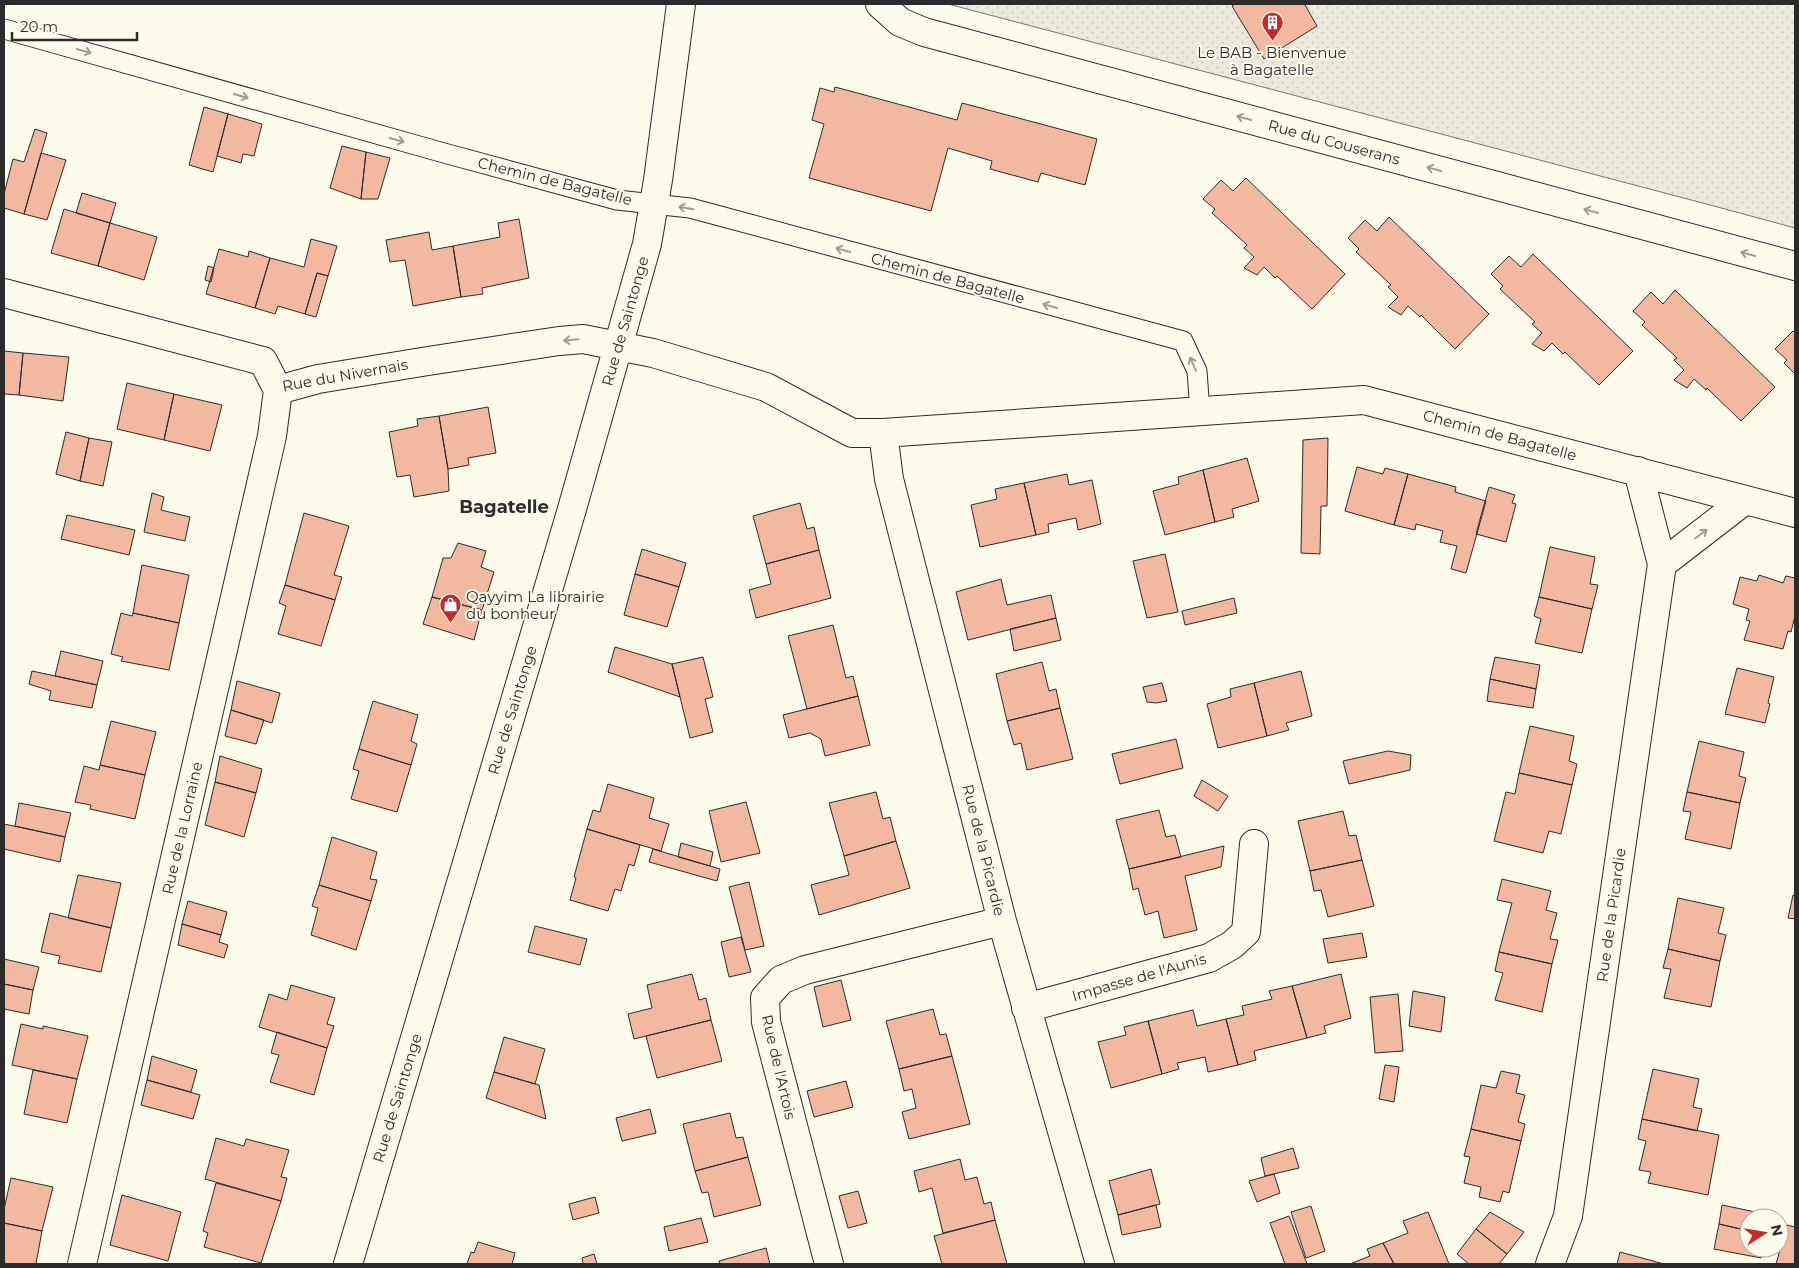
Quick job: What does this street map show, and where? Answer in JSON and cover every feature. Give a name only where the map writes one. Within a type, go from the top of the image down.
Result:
[{"type":"street","name":"Rue de Saintonge","points":[[348,1264],[647,244],[682,4]]},
{"type":"street","name":"Rue du Couserans","points":[[880,4],[900,22],[924,32],[1795,266]]},
{"type":"street","name":"Rue du Nivernais","points":[[4,293],[263,361],[278,390],[328,378],[559,341],[583,339],[618,346]]},
{"type":"street","name":"Chemin de Bagatelle","points":[[618,346],[653,353],[766,387],[852,433],[882,433],[1364,400],[1795,513]]},
{"type":"street","name":"Rue de la Lorraine","points":[[82,1264],[272,436],[278,390]]},
{"type":"street","name":"Rue de la Picardie","points":[[882,433],[889,479],[1002,921],[1100,1264]]},
{"type":"street","name":"Rue de la Picardie","points":[[1550,1264],[1568,1216],[1662,564],[1638,471]]},
{"type":"street","points":[[1662,564],[1745,500]]},
{"type":"street","name":"Impasse de l'Aunis","points":[[1026,1008],[1209,958],[1232,945],[1246,932],[1254,844]]},
{"type":"street","name":"Rue de l'Artois","points":[[829,1264],[766,1022],[766,998],[781,980],[805,970],[1002,921]]},
{"type":"lane","name":"Chemin de Bagatelle","points":[[4,29],[617,200],[690,208],[1183,341],[1197,371],[1200,412]]},
{"type":"shaded area","points":[[948,4],[1795,4],[1795,228],[1714,206]]},
{"type":"building","name":"Le BAB - Bienvenue à Bagatelle","points":[[1235,4],[1308,4],[1305,5],[1317,26],[1264,59],[1232,6]]},
{"type":"building","points":[[835,87],[957,120],[962,103],[1097,139],[1085,185],[1041,173],[1038,182],[990,169],[992,161],[948,148],[931,211],[809,178],[824,124],[812,120],[820,88],[834,92]]},
{"type":"building","points":[[204,107],[228,114],[213,172],[189,165]]},
{"type":"building","points":[[228,114],[262,124],[254,156],[243,154],[241,163],[217,156]]},
{"type":"building","points":[[35,129],[47,133],[24,214],[4,208],[4,194],[13,159],[24,162]]},
{"type":"building","points":[[342,146],[366,152],[361,199],[330,188]]},
{"type":"building","points":[[366,152],[390,158],[378,199],[361,199]]},
{"type":"building","points":[[41,153],[66,160],[47,220],[24,214]]},
{"type":"building","points":[[1246,178],[1345,274],[1312,309],[1277,276],[1275,278],[1264,267],[1257,275],[1244,268],[1254,257],[1244,248],[1247,245],[1212,213],[1215,209],[1203,199],[1221,180],[1233,191]]},
{"type":"building","points":[[82,193],[116,203],[110,223],[76,213]]},
{"type":"building","points":[[64,209],[110,223],[98,266],[51,253]]},
{"type":"building","points":[[1389,217],[1489,314],[1455,349],[1421,315],[1420,317],[1408,306],[1401,315],[1388,307],[1398,297],[1388,287],[1391,285],[1356,252],[1359,249],[1348,238],[1365,220],[1377,231]]},
{"type":"building","points":[[519,219],[529,278],[482,288],[483,294],[461,297],[453,246],[500,237],[498,223]]},
{"type":"building","points":[[110,223],[157,237],[144,280],[98,266]]},
{"type":"building","points":[[429,232],[432,250],[453,246],[461,297],[413,306],[405,260],[390,262],[386,240]]},
{"type":"building","points":[[311,239],[337,246],[328,276],[317,273],[305,314],[278,306],[275,314],[255,308],[270,258],[304,267]]},
{"type":"building","points":[[219,249],[248,257],[249,251],[270,258],[255,308],[206,294]]},
{"type":"building","points":[[1533,254],[1633,351],[1599,385],[1565,352],[1563,354],[1552,343],[1544,351],[1532,344],[1542,333],[1532,324],[1535,322],[1500,289],[1503,286],[1491,274],[1509,256],[1521,267]]},
{"type":"building","points":[[208,266],[214,268],[211,282],[205,280]]},
{"type":"building","points":[[317,273],[328,276],[316,317],[305,314]]},
{"type":"building","points":[[1675,290],[1775,387],[1741,421],[1707,388],[1706,390],[1694,379],[1687,388],[1674,380],[1684,370],[1674,360],[1677,358],[1642,325],[1645,322],[1633,311],[1651,292],[1663,304]]},
{"type":"building","points":[[1793,331],[1795,333],[1795,374],[1784,363],[1787,360],[1775,349]]},
{"type":"building","points":[[4,351],[23,353],[19,395],[4,394]]},
{"type":"building","points":[[23,353],[69,357],[63,401],[19,395]]},
{"type":"building","points":[[127,383],[174,394],[164,440],[117,429]]},
{"type":"building","points":[[174,394],[222,405],[210,451],[164,440]]},
{"type":"building","points":[[488,407],[496,453],[468,458],[469,465],[448,469],[439,416]]},
{"type":"building","points":[[439,416],[448,469],[449,491],[414,497],[410,475],[397,477],[389,432],[418,426],[417,419]]},
{"type":"building","points":[[66,432],[89,438],[80,481],[56,474]]},
{"type":"building","points":[[89,438],[112,442],[103,486],[80,481]]},
{"type":"building","points":[[1328,438],[1327,506],[1321,506],[1320,554],[1301,553],[1303,440]]},
{"type":"building","points":[[1247,458],[1259,501],[1232,509],[1234,517],[1215,522],[1203,470]]},
{"type":"building","points":[[1357,467],[1383,474],[1385,468],[1408,474],[1394,525],[1345,511]]},
{"type":"building","points":[[1203,470],[1215,522],[1165,535],[1153,491],[1179,484],[1178,477]]},
{"type":"building","points":[[1067,474],[1069,485],[1092,480],[1101,524],[1078,530],[1076,518],[1048,524],[1049,532],[1036,535],[1024,483]]},
{"type":"building","points":[[1408,474],[1456,487],[1455,492],[1486,501],[1466,573],[1451,569],[1457,546],[1440,542],[1443,531],[1416,524],[1415,530],[1394,525]]},
{"type":"building","points":[[1024,483],[1036,535],[980,547],[971,505],[997,499],[995,489]]},
{"type":"building","points":[[1489,487],[1515,495],[1512,503],[1516,504],[1506,542],[1476,534]]},
{"type":"building","points":[[152,493],[164,497],[161,510],[190,517],[185,541],[144,532]]},
{"type":"building","points":[[800,503],[807,529],[814,527],[819,550],[766,564],[753,516]]},
{"type":"building","points":[[304,513],[349,526],[334,575],[342,577],[335,600],[285,585]]},
{"type":"building","points":[[67,515],[135,530],[129,555],[61,539]]},
{"type":"building","points":[[458,543],[486,551],[481,567],[494,572],[482,610],[432,597],[443,558],[451,558]]},
{"type":"building","points":[[1550,547],[1595,557],[1590,584],[1598,585],[1592,609],[1539,597]]},
{"type":"building","points":[[642,549],[686,563],[679,587],[635,574]]},
{"type":"building","points":[[819,550],[831,598],[756,618],[749,590],[771,584],[766,564]]},
{"type":"building","points":[[1165,554],[1178,612],[1147,618],[1133,561]]},
{"type":"building","points":[[142,565],[189,575],[179,623],[133,613]]},
{"type":"building","points":[[635,574],[679,587],[667,627],[624,615]]},
{"type":"building","points":[[1759,575],[1783,583],[1786,576],[1795,578],[1795,616],[1791,632],[1788,631],[1783,649],[1744,640],[1750,621],[1746,620],[1749,609],[1733,604],[1740,577],[1757,581]]},
{"type":"building","points":[[1001,579],[1007,605],[1051,595],[1056,618],[968,640],[956,592]]},
{"type":"building","points":[[285,585],[335,600],[321,646],[278,634],[286,606],[279,603]]},
{"type":"building","points":[[432,597],[482,610],[474,640],[423,624]]},
{"type":"building","points":[[1539,597],[1592,609],[1582,653],[1535,643],[1541,619],[1534,616]]},
{"type":"building","points":[[1234,598],[1237,613],[1185,625],[1182,611]]},
{"type":"building","points":[[121,613],[132,616],[133,613],[179,623],[169,670],[121,661],[123,657],[111,654]]},
{"type":"building","points":[[1056,618],[1061,640],[1014,651],[1010,629]]},
{"type":"building","points":[[833,625],[846,678],[853,676],[858,696],[807,709],[788,636]]},
{"type":"building","points":[[615,647],[672,664],[680,697],[608,672]]},
{"type":"building","points":[[61,651],[103,661],[97,685],[55,676]]},
{"type":"building","points":[[703,657],[713,697],[705,699],[713,732],[690,738],[672,664]]},
{"type":"building","points":[[1495,657],[1540,665],[1536,689],[1490,679]]},
{"type":"building","points":[[1042,662],[1049,691],[1056,689],[1060,708],[1007,721],[996,674]]},
{"type":"building","points":[[1737,668],[1774,677],[1765,723],[1725,714]]},
{"type":"building","points":[[32,671],[97,685],[92,708],[49,700],[51,691],[29,684]]},
{"type":"building","points":[[1301,671],[1312,716],[1286,723],[1289,730],[1267,736],[1254,683]]},
{"type":"building","points":[[1490,679],[1536,689],[1533,708],[1487,701]]},
{"type":"building","points":[[237,681],[280,693],[272,723],[231,710]]},
{"type":"building","points":[[1162,683],[1167,701],[1147,702],[1143,687]]},
{"type":"building","points":[[1254,683],[1267,736],[1218,748],[1207,704],[1231,697],[1230,689]]},
{"type":"building","points":[[858,696],[870,745],[825,756],[821,739],[810,733],[789,738],[783,715]]},
{"type":"building","points":[[373,701],[418,715],[411,741],[417,744],[411,765],[359,749]]},
{"type":"building","points":[[1060,708],[1073,759],[1027,770],[1021,743],[1014,745],[1007,721]]},
{"type":"building","points":[[231,710],[264,720],[256,744],[225,736]]},
{"type":"building","points":[[111,721],[156,732],[145,775],[100,765]]},
{"type":"building","points":[[1530,726],[1574,736],[1569,761],[1577,764],[1572,785],[1519,773]]},
{"type":"building","points":[[1176,739],[1183,768],[1120,784],[1112,754]]},
{"type":"building","points":[[1699,741],[1744,752],[1739,776],[1746,778],[1740,803],[1687,792]]},
{"type":"building","points":[[359,749],[411,765],[397,812],[351,799],[359,771],[353,769]]},
{"type":"building","points":[[1388,751],[1411,755],[1410,770],[1349,784],[1343,761]]},
{"type":"building","points":[[220,756],[262,769],[256,793],[215,782]]},
{"type":"building","points":[[100,765],[145,775],[135,819],[90,809],[91,805],[75,802],[84,766],[99,770]]},
{"type":"building","points":[[1519,773],[1572,785],[1561,834],[1549,831],[1543,853],[1494,841],[1506,792],[1515,794]]},
{"type":"building","points":[[1202,780],[1228,796],[1218,811],[1194,796]]},
{"type":"building","points":[[215,782],[256,793],[244,837],[205,825]]},
{"type":"building","points":[[608,784],[654,798],[649,818],[669,824],[661,851],[587,829],[593,810],[600,812]]},
{"type":"building","points":[[876,792],[883,819],[890,817],[896,841],[844,856],[829,803]]},
{"type":"building","points":[[1687,792],[1740,803],[1731,849],[1685,839],[1691,812],[1683,811]]},
{"type":"building","points":[[746,802],[760,853],[721,862],[709,811]]},
{"type":"building","points":[[19,803],[71,813],[65,837],[15,826]]},
{"type":"building","points":[[1159,810],[1166,837],[1175,835],[1181,857],[1129,869],[1116,820]]},
{"type":"building","points":[[1343,811],[1349,836],[1356,835],[1362,860],[1310,871],[1298,821]]},
{"type":"building","points":[[4,824],[65,837],[60,862],[4,849]]},
{"type":"building","points":[[587,829],[640,845],[634,866],[629,864],[621,891],[615,889],[608,911],[570,900]]},
{"type":"building","points":[[332,837],[377,852],[370,879],[377,880],[371,901],[319,885]]},
{"type":"building","points":[[896,841],[910,888],[819,915],[811,885],[849,875],[844,856]]},
{"type":"building","points":[[681,843],[713,852],[710,866],[678,857]]},
{"type":"building","points":[[1224,846],[1221,867],[1185,876],[1197,930],[1164,938],[1158,911],[1145,915],[1138,888],[1133,890],[1129,869]]},
{"type":"building","points":[[653,849],[720,869],[717,881],[649,862]]},
{"type":"building","points":[[1362,860],[1374,906],[1328,917],[1321,890],[1314,891],[1310,871]]},
{"type":"building","points":[[78,875],[121,883],[111,928],[68,918]]},
{"type":"building","points":[[1502,879],[1551,891],[1546,910],[1557,913],[1550,939],[1558,940],[1552,964],[1499,952],[1512,903],[1497,900]]},
{"type":"building","points":[[749,882],[764,946],[745,950],[729,887]]},
{"type":"building","points":[[319,885],[371,901],[356,950],[311,935],[318,908],[312,906]]},
{"type":"building","points":[[1793,895],[1795,896],[1795,919],[1788,918]]},
{"type":"building","points":[[1678,898],[1724,908],[1718,933],[1726,935],[1720,961],[1668,949]]},
{"type":"building","points":[[188,901],[227,912],[221,935],[182,924]]},
{"type":"building","points":[[50,913],[111,928],[101,972],[58,963],[60,956],[41,952]]},
{"type":"building","points":[[182,924],[221,935],[219,942],[228,945],[224,958],[178,945]]},
{"type":"building","points":[[535,926],[587,939],[580,965],[528,952]]},
{"type":"building","points":[[1362,933],[1367,957],[1328,963],[1323,939]]},
{"type":"building","points":[[741,937],[751,972],[729,977],[721,942]]},
{"type":"building","points":[[1668,949],[1720,961],[1711,1007],[1664,998],[1671,969],[1663,968]]},
{"type":"building","points":[[1499,952],[1552,964],[1542,1012],[1495,1000],[1503,973],[1495,971]]},
{"type":"building","points":[[4,959],[39,967],[33,990],[4,984]]},
{"type":"building","points":[[692,974],[699,1000],[706,998],[711,1020],[634,1039],[628,1014],[652,1008],[647,985]]},
{"type":"building","points":[[1341,974],[1351,1018],[1324,1026],[1326,1033],[1307,1038],[1292,986]]},
{"type":"building","points":[[841,980],[851,1020],[823,1027],[814,987]]},
{"type":"building","points":[[4,984],[33,990],[29,1014],[4,1009]]},
{"type":"building","points":[[291,985],[335,998],[327,1024],[334,1026],[327,1048],[259,1027],[269,994],[287,1000]]},
{"type":"building","points":[[1292,986],[1307,1038],[1254,1051],[1256,1060],[1238,1065],[1226,1019],[1244,1015],[1242,1006],[1272,999],[1269,991]]},
{"type":"building","points":[[1413,991],[1445,997],[1441,1032],[1409,1026]]},
{"type":"building","points":[[1398,994],[1403,1051],[1375,1053],[1370,997]]},
{"type":"building","points":[[933,1009],[940,1035],[946,1034],[952,1056],[899,1069],[886,1021]]},
{"type":"building","points":[[1193,1010],[1197,1026],[1226,1019],[1238,1065],[1208,1072],[1205,1057],[1177,1063],[1179,1069],[1162,1074],[1148,1021]]},
{"type":"building","points":[[711,1020],[722,1061],[657,1078],[646,1036]]},
{"type":"building","points":[[1148,1021],[1162,1074],[1111,1088],[1098,1042],[1126,1035],[1124,1027]]},
{"type":"building","points":[[21,1024],[43,1029],[43,1026],[88,1036],[77,1079],[12,1065]]},
{"type":"building","points":[[277,1032],[327,1048],[314,1095],[270,1082],[279,1055],[271,1053]]},
{"type":"building","points":[[504,1037],[545,1049],[535,1084],[494,1072]]},
{"type":"building","points":[[152,1056],[197,1070],[191,1092],[147,1080]]},
{"type":"building","points":[[952,1056],[970,1124],[909,1139],[902,1112],[916,1108],[912,1089],[904,1091],[899,1069]]},
{"type":"building","points":[[1385,1065],[1399,1067],[1394,1102],[1379,1099]]},
{"type":"building","points":[[1653,1069],[1699,1079],[1693,1107],[1702,1109],[1697,1131],[1642,1119]]},
{"type":"building","points":[[33,1070],[77,1079],[67,1123],[24,1114]]},
{"type":"building","points":[[1501,1071],[1520,1075],[1516,1093],[1525,1095],[1518,1122],[1525,1124],[1521,1141],[1471,1129],[1481,1085],[1496,1088]]},
{"type":"building","points":[[494,1072],[539,1085],[546,1119],[486,1098]]},
{"type":"building","points":[[147,1080],[200,1095],[193,1119],[141,1105]]},
{"type":"building","points":[[846,1081],[853,1107],[814,1117],[807,1091]]},
{"type":"building","points":[[650,1109],[656,1133],[622,1141],[616,1118]]},
{"type":"building","points":[[730,1113],[736,1138],[743,1137],[748,1157],[695,1171],[683,1124]]},
{"type":"building","points":[[1642,1119],[1719,1135],[1708,1195],[1648,1183],[1651,1172],[1639,1170],[1646,1141],[1638,1139]]},
{"type":"building","points":[[1471,1129],[1521,1141],[1509,1193],[1503,1191],[1500,1202],[1479,1197],[1481,1187],[1464,1183],[1470,1157],[1464,1156]]},
{"type":"building","points":[[216,1138],[244,1146],[246,1139],[289,1150],[281,1177],[287,1178],[281,1201],[205,1179]]},
{"type":"building","points":[[1293,1148],[1299,1168],[1265,1176],[1261,1158]]},
{"type":"building","points":[[748,1157],[761,1205],[714,1217],[708,1192],[702,1193],[695,1171]]},
{"type":"building","points":[[960,1159],[965,1180],[977,1177],[984,1204],[991,1202],[995,1220],[943,1233],[932,1188],[919,1192],[914,1171]]},
{"type":"building","points":[[1151,1169],[1160,1204],[1118,1215],[1109,1181]]},
{"type":"building","points":[[1274,1174],[1280,1193],[1257,1202],[1249,1181]]},
{"type":"building","points":[[11,1178],[53,1187],[42,1231],[4,1223],[4,1209]]},
{"type":"building","points":[[216,1183],[281,1201],[261,1263],[204,1247],[208,1233],[203,1231]]},
{"type":"building","points":[[858,1191],[867,1223],[848,1228],[839,1196]]},
{"type":"building","points":[[122,1195],[181,1212],[168,1261],[110,1245]]},
{"type":"building","points":[[595,1197],[599,1213],[573,1220],[569,1204]]},
{"type":"building","points":[[1156,1205],[1161,1227],[1122,1235],[1118,1215]]},
{"type":"building","points":[[1722,1205],[1739,1209],[1739,1229],[1719,1224]]},
{"type":"building","points":[[1311,1206],[1325,1251],[1306,1258],[1291,1212]]},
{"type":"building","points":[[1428,1212],[1449,1264],[1394,1264],[1383,1243],[1408,1233],[1403,1221]]},
{"type":"building","points":[[1490,1212],[1524,1232],[1507,1254],[1476,1229]]},
{"type":"building","points":[[1289,1216],[1307,1264],[1285,1264],[1270,1223]]},
{"type":"building","points":[[701,1218],[708,1242],[669,1251],[664,1227]]},
{"type":"building","points":[[995,1220],[1007,1264],[942,1264],[934,1236]]},
{"type":"building","points":[[4,1223],[42,1231],[36,1264],[4,1264]]},
{"type":"building","points":[[1719,1224],[1739,1229],[1739,1254],[1714,1249]]},
{"type":"building","points":[[1789,1226],[1795,1227],[1795,1264],[1776,1264],[1778,1258],[1789,1258]]},
{"type":"building","points":[[1476,1229],[1507,1254],[1499,1264],[1469,1264],[1457,1254]]},
{"type":"building","points":[[478,1242],[515,1253],[512,1264],[467,1264],[471,1252],[474,1253]]},
{"type":"building","points":[[1383,1243],[1394,1264],[1350,1264],[1370,1256],[1367,1249]]},
{"type":"building","points":[[766,1248],[770,1264],[720,1264],[719,1261]]},
{"type":"building","points":[[1620,1252],[1664,1264],[1617,1264]]},
{"type":"building","points":[[594,1254],[597,1264],[583,1264],[582,1258]]},
{"type":"place","name":"Le BAB - Bienvenue à Bagatelle","points":[[1272,42]]},
{"type":"place","name":"Qayyim La librairie du bonheur","points":[[450,624]]},
{"type":"district","name":"Bagatelle","points":[[504,507]]}]
